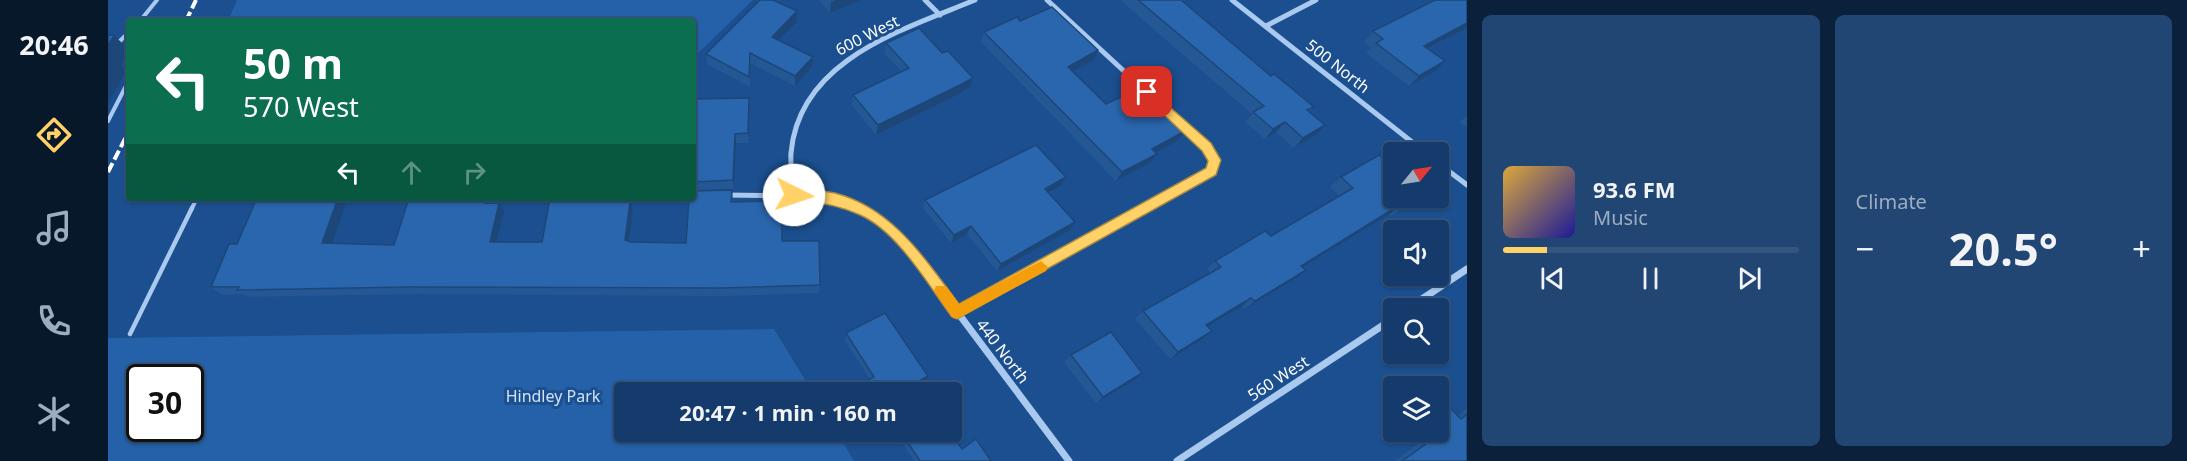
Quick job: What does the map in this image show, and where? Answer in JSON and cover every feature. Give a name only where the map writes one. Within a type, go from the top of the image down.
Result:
[{"type":"street","points":[[925,0],[940,15]]},
{"type":"street","name":"600 West","points":[[794,195],[791,153],[796,130],[803,109],[823,78],[837,65],[862,49],[975,0]]},
{"type":"street","points":[[957,312],[1200,180],[1211,171],[1214,160],[1202,142],[1047,0]]},
{"type":"street","name":"500 North","points":[[1232,0],[1412,142]]},
{"type":"street","points":[[1266,26],[1317,0]]},
{"type":"street","points":[[1449,171],[1467,185]]},
{"type":"street","name":"440 North","points":[[715,195],[794,195],[834,198],[868,212],[890,229],[913,252],[1069,461]]},
{"type":"street","points":[[1424,298],[1467,269]]},
{"type":"street","name":"560 West","points":[[1177,461],[1383,325]]},
{"type":"lane","points":[[142,18],[157,0]]},
{"type":"lane","points":[[112,50],[126,35]]},
{"type":"lane","points":[[108,121],[126,86]]},
{"type":"lane","points":[[130,334],[196,201]]},
{"type":"green space","points":[[237,0],[753,0],[696,55],[696,18],[229,18]]},
{"type":"green space","name":"Hindley Park","points":[[774,329],[806,382],[614,382],[614,442],[843,442],[854,461],[108,461],[108,338]]},
{"type":"building","points":[[760,0],[773,0],[797,11],[772,37],[813,57],[795,76],[750,53],[749,77],[706,54]]},
{"type":"building","points":[[1138,0],[1181,0],[1271,76],[1274,74],[1314,107],[1307,110],[1325,125],[1303,138],[1285,122],[1273,129],[1253,112],[1264,106]]},
{"type":"building","points":[[1435,0],[1467,0],[1467,23],[1424,46],[1445,61],[1419,76],[1376,43],[1383,39],[1373,31]]},
{"type":"building","points":[[1052,7],[1098,50],[1068,67],[1106,104],[1139,88],[1185,131],[1152,149],[1157,154],[1122,172],[984,32],[1017,17],[1020,21]]},
{"type":"building","points":[[919,28],[942,53],[948,51],[973,78],[878,125],[853,95],[909,68],[886,43]]},
{"type":"building","points":[[108,35],[114,35],[108,46]]},
{"type":"building","points":[[749,98],[748,133],[735,134],[733,180],[696,182],[696,99]]},
{"type":"building","points":[[1036,145],[1066,177],[1045,189],[1075,222],[1001,264],[971,226],[954,235],[925,200]]},
{"type":"building","points":[[1379,155],[1383,158],[1383,208],[1395,208],[1301,266],[1306,270],[1255,301],[1251,298],[1206,325],[1212,331],[1178,352],[1143,311],[1221,267],[1215,261],[1265,231],[1271,236],[1353,188],[1341,177]]},
{"type":"building","points":[[732,190],[731,202],[781,201],[782,241],[819,241],[820,285],[723,288],[407,287],[237,290],[239,287],[211,287],[229,244],[237,244],[256,201],[337,201],[322,243],[394,245],[408,201],[499,203],[490,242],[542,242],[549,201],[630,202],[625,240],[686,243],[689,201],[696,201],[696,191]]},
{"type":"building","points":[[885,313],[928,376],[917,382],[864,382],[874,377],[846,333]]},
{"type":"building","points":[[1111,332],[1142,373],[1103,397],[1071,355]]},
{"type":"building","points":[[1451,409],[1461,419],[1467,414],[1467,461],[1402,461],[1429,442],[1449,442],[1449,410]]},
{"type":"building","points":[[976,439],[991,461],[920,461],[908,442],[957,442],[962,449]]},
{"type":"railway","points":[[187,18],[196,0]]},
{"type":"railway","points":[[108,172],[126,137]]},
{"type":"slow traffic","points":[[941,291],[957,312],[1041,267]]},
{"type":"route","points":[[794,195],[834,198],[868,212],[890,229],[913,252],[957,312],[1200,180],[1211,171],[1214,160],[1212,154],[1147,92]]}]
